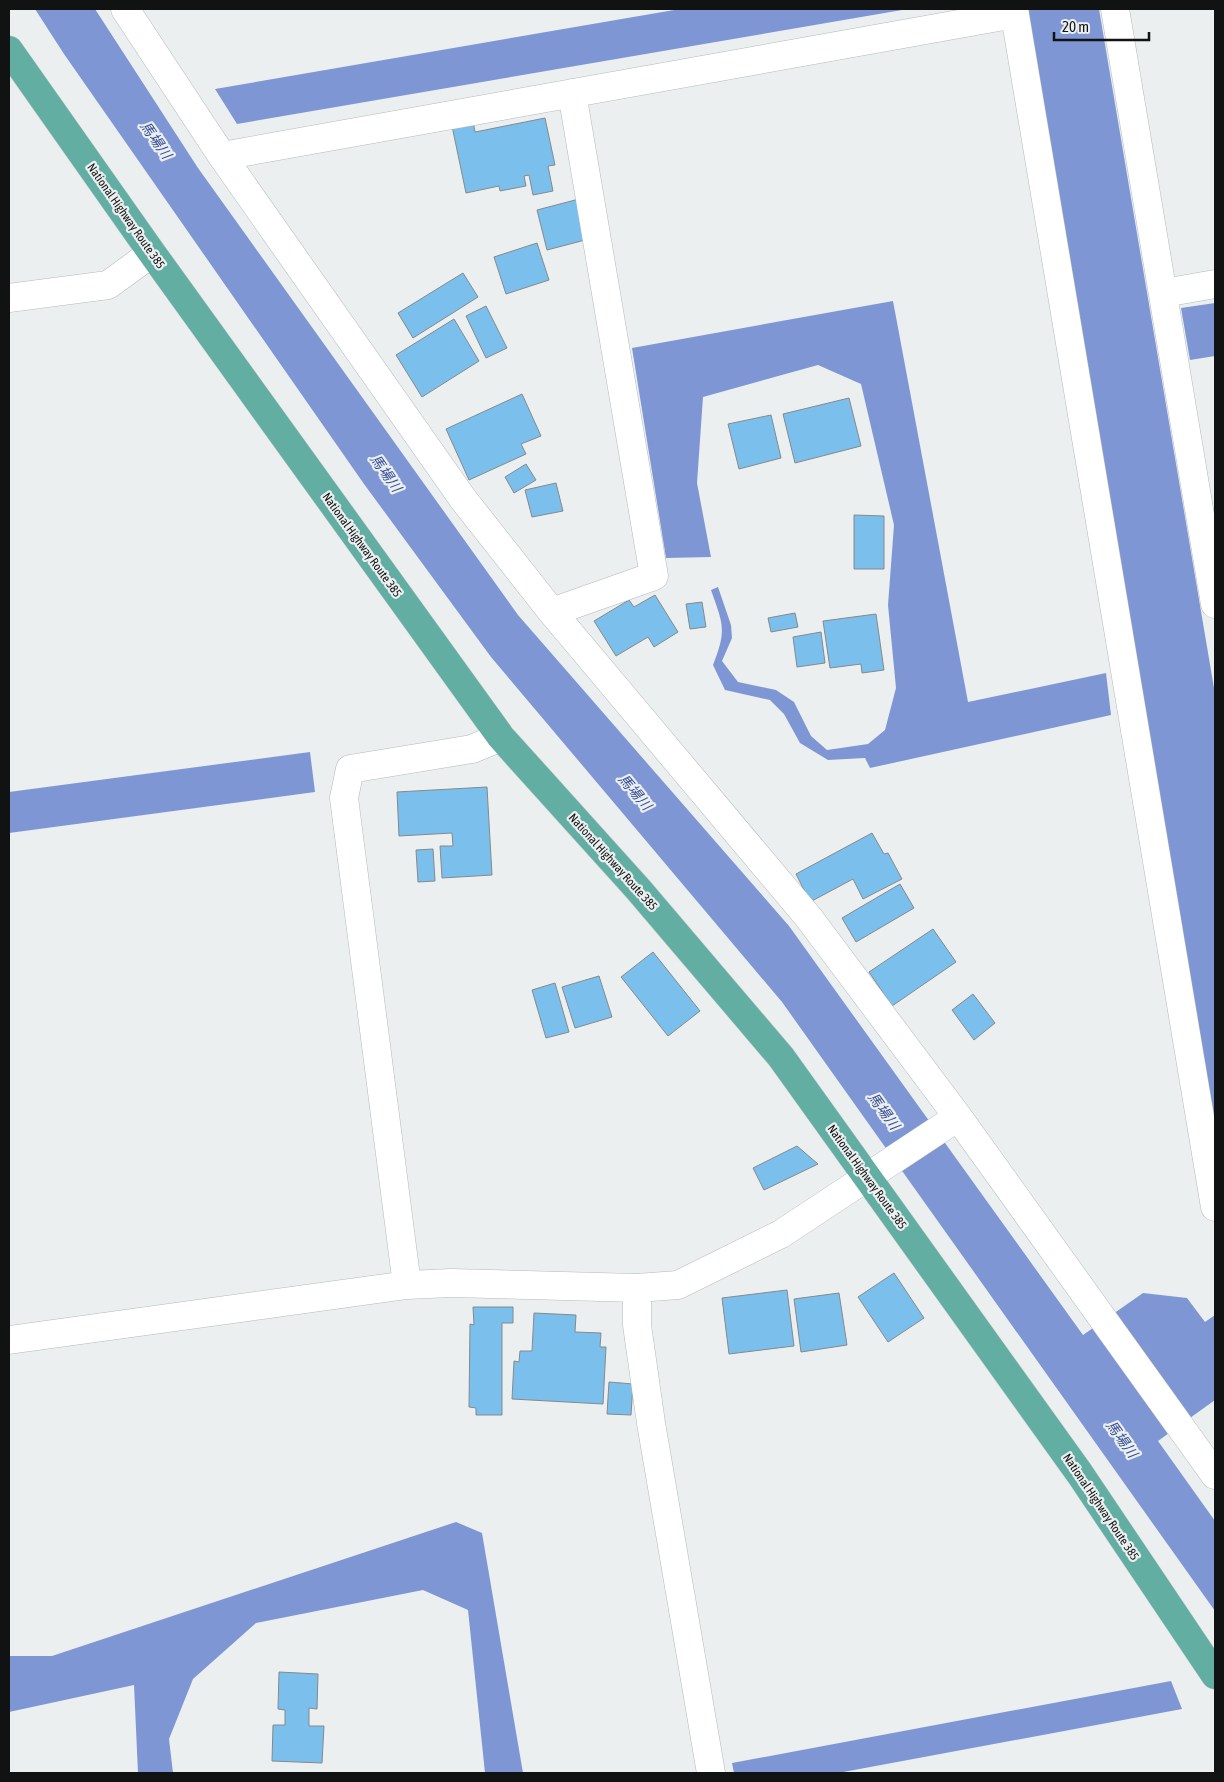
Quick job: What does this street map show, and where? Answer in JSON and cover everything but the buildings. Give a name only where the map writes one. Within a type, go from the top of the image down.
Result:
[{"type":"highway","name":"National Highway Route 385","points":[[9,50],[152,253],[501,737],[638,889],[877,1171],[1215,1675]]},
{"type":"street","points":[[125,9],[222,156],[464,499],[552,612],[809,918],[953,1120],[1099,1313],[1184,1432],[1212,1464]]},
{"type":"street","points":[[1115,9],[1215,604]]},
{"type":"street","points":[[222,156],[1015,11],[1215,1207]]},
{"type":"street","points":[[552,612],[654,576],[572,93]]},
{"type":"street","points":[[9,298],[108,285],[152,253]]},
{"type":"street","points":[[1164,293],[1215,284]]},
{"type":"street","points":[[407,1285],[344,798],[350,769],[472,749],[501,737]]},
{"type":"street","points":[[9,1340],[407,1285],[451,1283],[637,1288],[678,1285],[781,1234],[953,1120]]},
{"type":"street","points":[[637,1288],[637,1325],[651,1422],[711,1773]]},
{"type":"water","name":"馬場川","points":[[35,9],[95,9],[198,168],[518,615],[789,926],[1083,1335],[1143,1293],[1187,1298],[1205,1322],[1215,1315],[1215,1400],[1158,1441],[1215,1521],[1215,1611],[782,1002],[491,657],[364,484],[64,54]]},
{"type":"water","points":[[680,9],[908,9],[237,124],[215,89]]},
{"type":"water","points":[[1026,9],[1099,9],[1215,694],[1215,1124]]},
{"type":"water","points":[[893,301],[968,702],[1106,673],[1111,715],[870,768],[865,758],[828,760],[800,743],[784,714],[770,700],[725,690],[713,665],[722,635],[721,619],[711,590],[718,587],[731,625],[732,638],[722,661],[738,682],[776,690],[794,702],[811,736],[827,750],[868,744],[885,730],[896,688],[888,605],[894,525],[861,384],[818,365],[703,397],[697,483],[711,557],[666,558],[632,348]]},
{"type":"water","points":[[1215,303],[1215,356],[1190,360],[1181,308]]},
{"type":"water","points":[[310,752],[315,792],[9,833],[9,792]]},
{"type":"water","points":[[456,1522],[482,1533],[523,1773],[485,1773],[468,1610],[423,1590],[256,1623],[193,1679],[169,1739],[173,1773],[138,1773],[134,1685],[9,1712],[9,1656],[52,1656]]},
{"type":"water","points":[[1171,1681],[1182,1709],[838,1773],[734,1773],[732,1763]]}]
